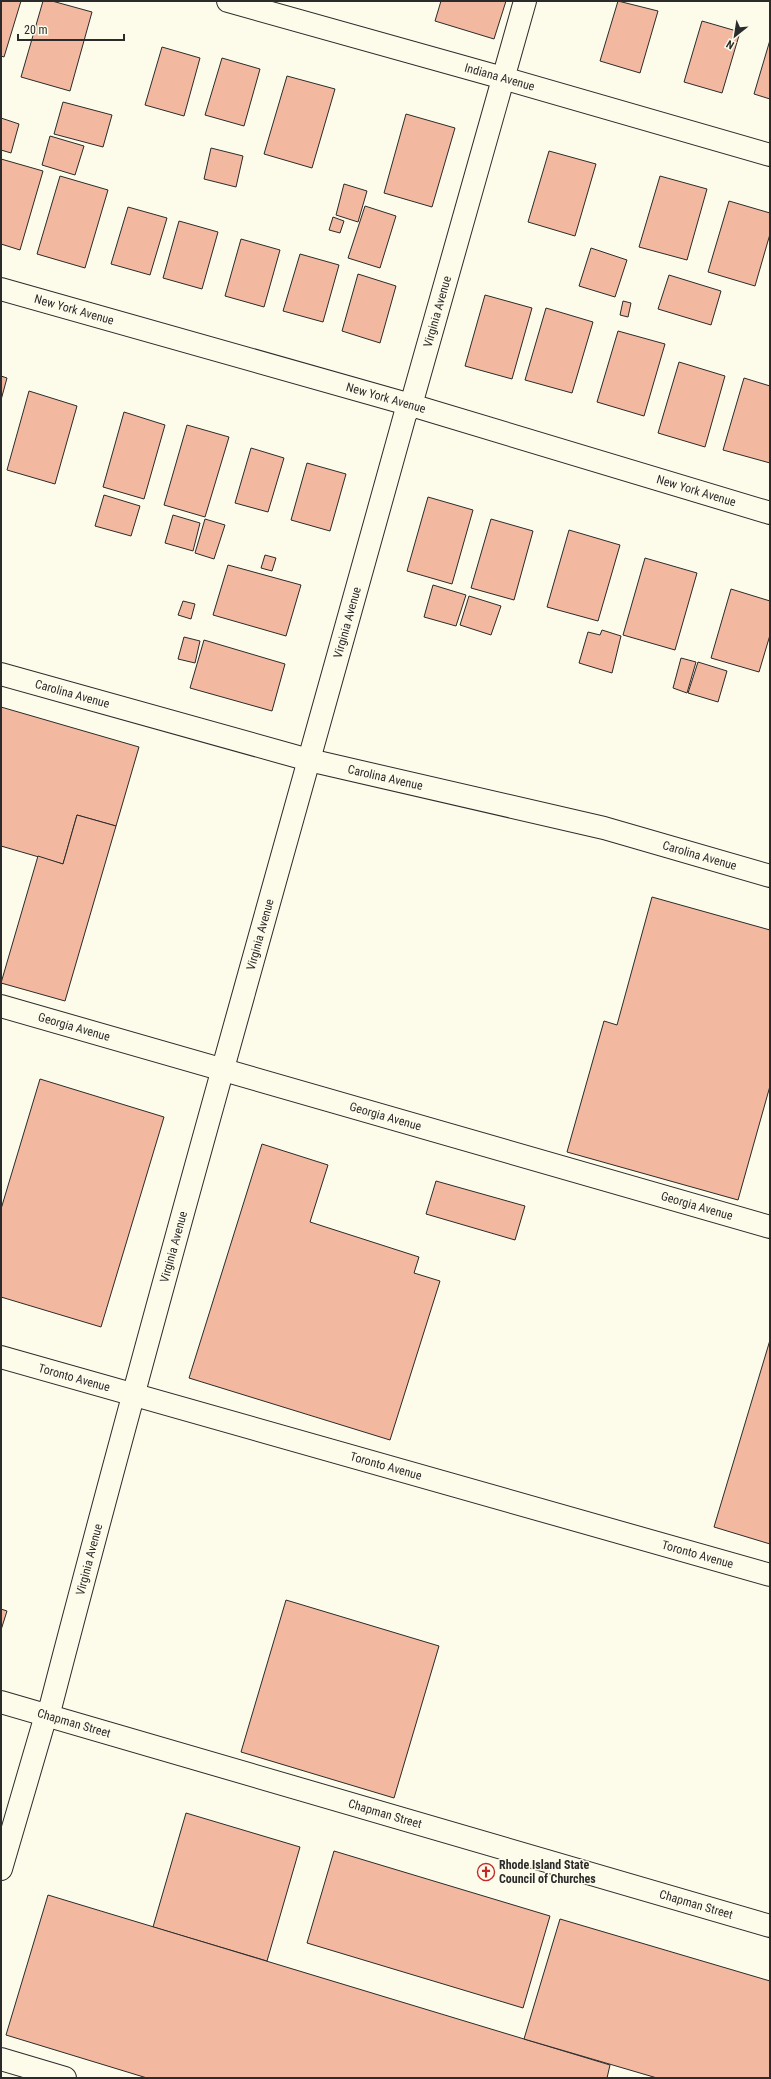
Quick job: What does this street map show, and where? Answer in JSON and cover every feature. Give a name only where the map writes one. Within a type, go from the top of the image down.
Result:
[{"type":"street","name":"Indiana Avenue","points":[[228,1],[770,155]]},
{"type":"street","name":"Virginia Avenue","points":[[1,1869],[46,1715],[51,1706],[114,1464],[134,1396],[222,1068],[310,760],[403,423],[411,405],[525,1]]},
{"type":"street","name":"New York Avenue","points":[[1,289],[411,405],[770,513]]},
{"type":"street","name":"Carolina Avenue","points":[[1,674],[310,760],[604,828],[770,876]]},
{"type":"street","name":"Georgia Avenue","points":[[1,1006],[222,1068],[770,1227]]},
{"type":"street","name":"Toronto Avenue","points":[[1,1356],[134,1396],[770,1575]]},
{"type":"street","name":"Chapman Street","points":[[1,1702],[770,1926]]},
{"type":"street","points":[[1,2059],[65,2078]]},
{"type":"building","points":[[1,1],[21,1],[4,57],[1,56]]},
{"type":"building","points":[[43,1],[52,1],[92,12],[70,91],[21,77]]},
{"type":"building","points":[[441,1],[506,1],[494,39],[435,21]]},
{"type":"building","points":[[618,1],[658,11],[640,73],[600,61]]},
{"type":"building","points":[[702,21],[740,32],[722,93],[684,82]]},
{"type":"building","points":[[770,40],[770,99],[754,94]]},
{"type":"building","points":[[162,47],[200,58],[184,116],[145,105]]},
{"type":"building","points":[[222,58],[260,69],[244,126],[205,115]]},
{"type":"building","points":[[287,76],[335,89],[312,168],[264,154]]},
{"type":"building","points":[[63,102],[112,115],[103,147],[54,134]]},
{"type":"building","points":[[406,114],[455,128],[432,207],[384,193]]},
{"type":"building","points":[[1,118],[19,124],[11,153],[1,150]]},
{"type":"building","points":[[50,136],[84,146],[75,175],[42,165]]},
{"type":"building","points":[[211,148],[243,156],[236,187],[204,179]]},
{"type":"building","points":[[549,151],[596,164],[575,236],[528,222]]},
{"type":"building","points":[[1,159],[43,171],[20,250],[1,244]]},
{"type":"building","points":[[60,176],[108,190],[85,268],[37,254]]},
{"type":"building","points":[[660,176],[707,189],[687,260],[639,247]]},
{"type":"building","points":[[344,184],[367,191],[358,222],[336,215]]},
{"type":"building","points":[[729,201],[770,213],[770,234],[755,286],[708,272]]},
{"type":"building","points":[[365,206],[396,216],[380,268],[348,258]]},
{"type":"building","points":[[128,207],[167,218],[150,275],[111,264]]},
{"type":"building","points":[[333,217],[344,221],[340,233],[329,230]]},
{"type":"building","points":[[179,221],[218,232],[202,289],[163,278]]},
{"type":"building","points":[[241,239],[280,250],[264,307],[225,296]]},
{"type":"building","points":[[591,248],[627,260],[615,297],[579,286]]},
{"type":"building","points":[[300,254],[339,265],[323,322],[283,311]]},
{"type":"building","points":[[358,274],[396,286],[380,343],[342,331]]},
{"type":"building","points":[[669,275],[721,291],[711,325],[658,309]]},
{"type":"building","points":[[485,295],[532,308],[512,379],[465,366]]},
{"type":"building","points":[[623,301],[631,303],[628,317],[620,315]]},
{"type":"building","points":[[546,308],[593,322],[572,393],[525,380]]},
{"type":"building","points":[[618,331],[665,344],[644,416],[597,402]]},
{"type":"building","points":[[679,362],[725,376],[705,447],[658,433]]},
{"type":"building","points":[[1,376],[7,378],[1,400]]},
{"type":"building","points":[[744,378],[770,386],[770,463],[723,450]]},
{"type":"building","points":[[29,391],[77,406],[55,484],[7,470]]},
{"type":"building","points":[[124,412],[165,425],[144,499],[103,487]]},
{"type":"building","points":[[187,425],[229,437],[205,517],[164,505]]},
{"type":"building","points":[[251,448],[284,458],[268,512],[235,503]]},
{"type":"building","points":[[307,463],[346,474],[330,531],[291,520]]},
{"type":"building","points":[[104,495],[140,506],[131,536],[95,526]]},
{"type":"building","points":[[428,497],[473,510],[452,584],[407,571]]},
{"type":"building","points":[[173,515],[200,523],[193,551],[165,543]]},
{"type":"building","points":[[205,519],[225,525],[214,559],[195,553]]},
{"type":"building","points":[[491,519],[533,531],[514,600],[471,588]]},
{"type":"building","points":[[569,530],[620,545],[598,621],[547,607]]},
{"type":"building","points":[[265,555],[276,558],[272,571],[261,568]]},
{"type":"building","points":[[645,558],[697,573],[675,650],[623,635]]},
{"type":"building","points":[[228,565],[301,585],[286,636],[213,615]]},
{"type":"building","points":[[433,585],[466,595],[456,626],[424,617]]},
{"type":"building","points":[[731,589],[770,601],[770,635],[759,672],[711,658]]},
{"type":"building","points":[[469,596],[501,606],[491,635],[460,625]]},
{"type":"building","points":[[183,601],[195,604],[191,619],[178,615]]},
{"type":"building","points":[[602,630],[621,636],[612,673],[579,663],[588,632],[600,635]]},
{"type":"building","points":[[184,637],[200,641],[195,663],[178,659]]},
{"type":"building","points":[[204,640],[285,664],[272,711],[190,688]]},
{"type":"building","points":[[681,658],[696,662],[687,693],[673,688]]},
{"type":"building","points":[[698,662],[727,671],[718,702],[688,693]]},
{"type":"building","points":[[1,707],[139,747],[116,826],[77,815],[63,864],[1,846]]},
{"type":"building","points":[[77,815],[116,826],[65,1001],[1,983],[38,856],[63,864]]},
{"type":"building","points":[[652,897],[770,930],[770,1086],[738,1200],[567,1152],[604,1021],[617,1025]]},
{"type":"building","points":[[40,1079],[164,1117],[101,1327],[1,1297],[1,1209]]},
{"type":"building","points":[[262,1144],[328,1165],[310,1222],[419,1257],[414,1273],[440,1281],[390,1440],[189,1378]]},
{"type":"building","points":[[436,1181],[525,1206],[515,1240],[426,1214]]},
{"type":"building","points":[[770,1340],[770,1544],[714,1527]]},
{"type":"building","points":[[286,1600],[439,1646],[394,1798],[241,1752]]},
{"type":"building","points":[[1,1609],[7,1611],[1,1630]]},
{"type":"building","points":[[186,1813],[300,1847],[267,1961],[153,1927]]},
{"type":"building","points":[[334,1851],[550,1916],[523,2008],[307,1943]]},
{"type":"building","points":[[48,1895],[610,2065],[607,2078],[147,2078],[6,2035]]},
{"type":"building","points":[[560,1919],[770,1981],[770,2078],[657,2078],[524,2039]]},
{"type":"place","name":"Rhode Island State Council of Churches","points":[[486,1872]]}]
